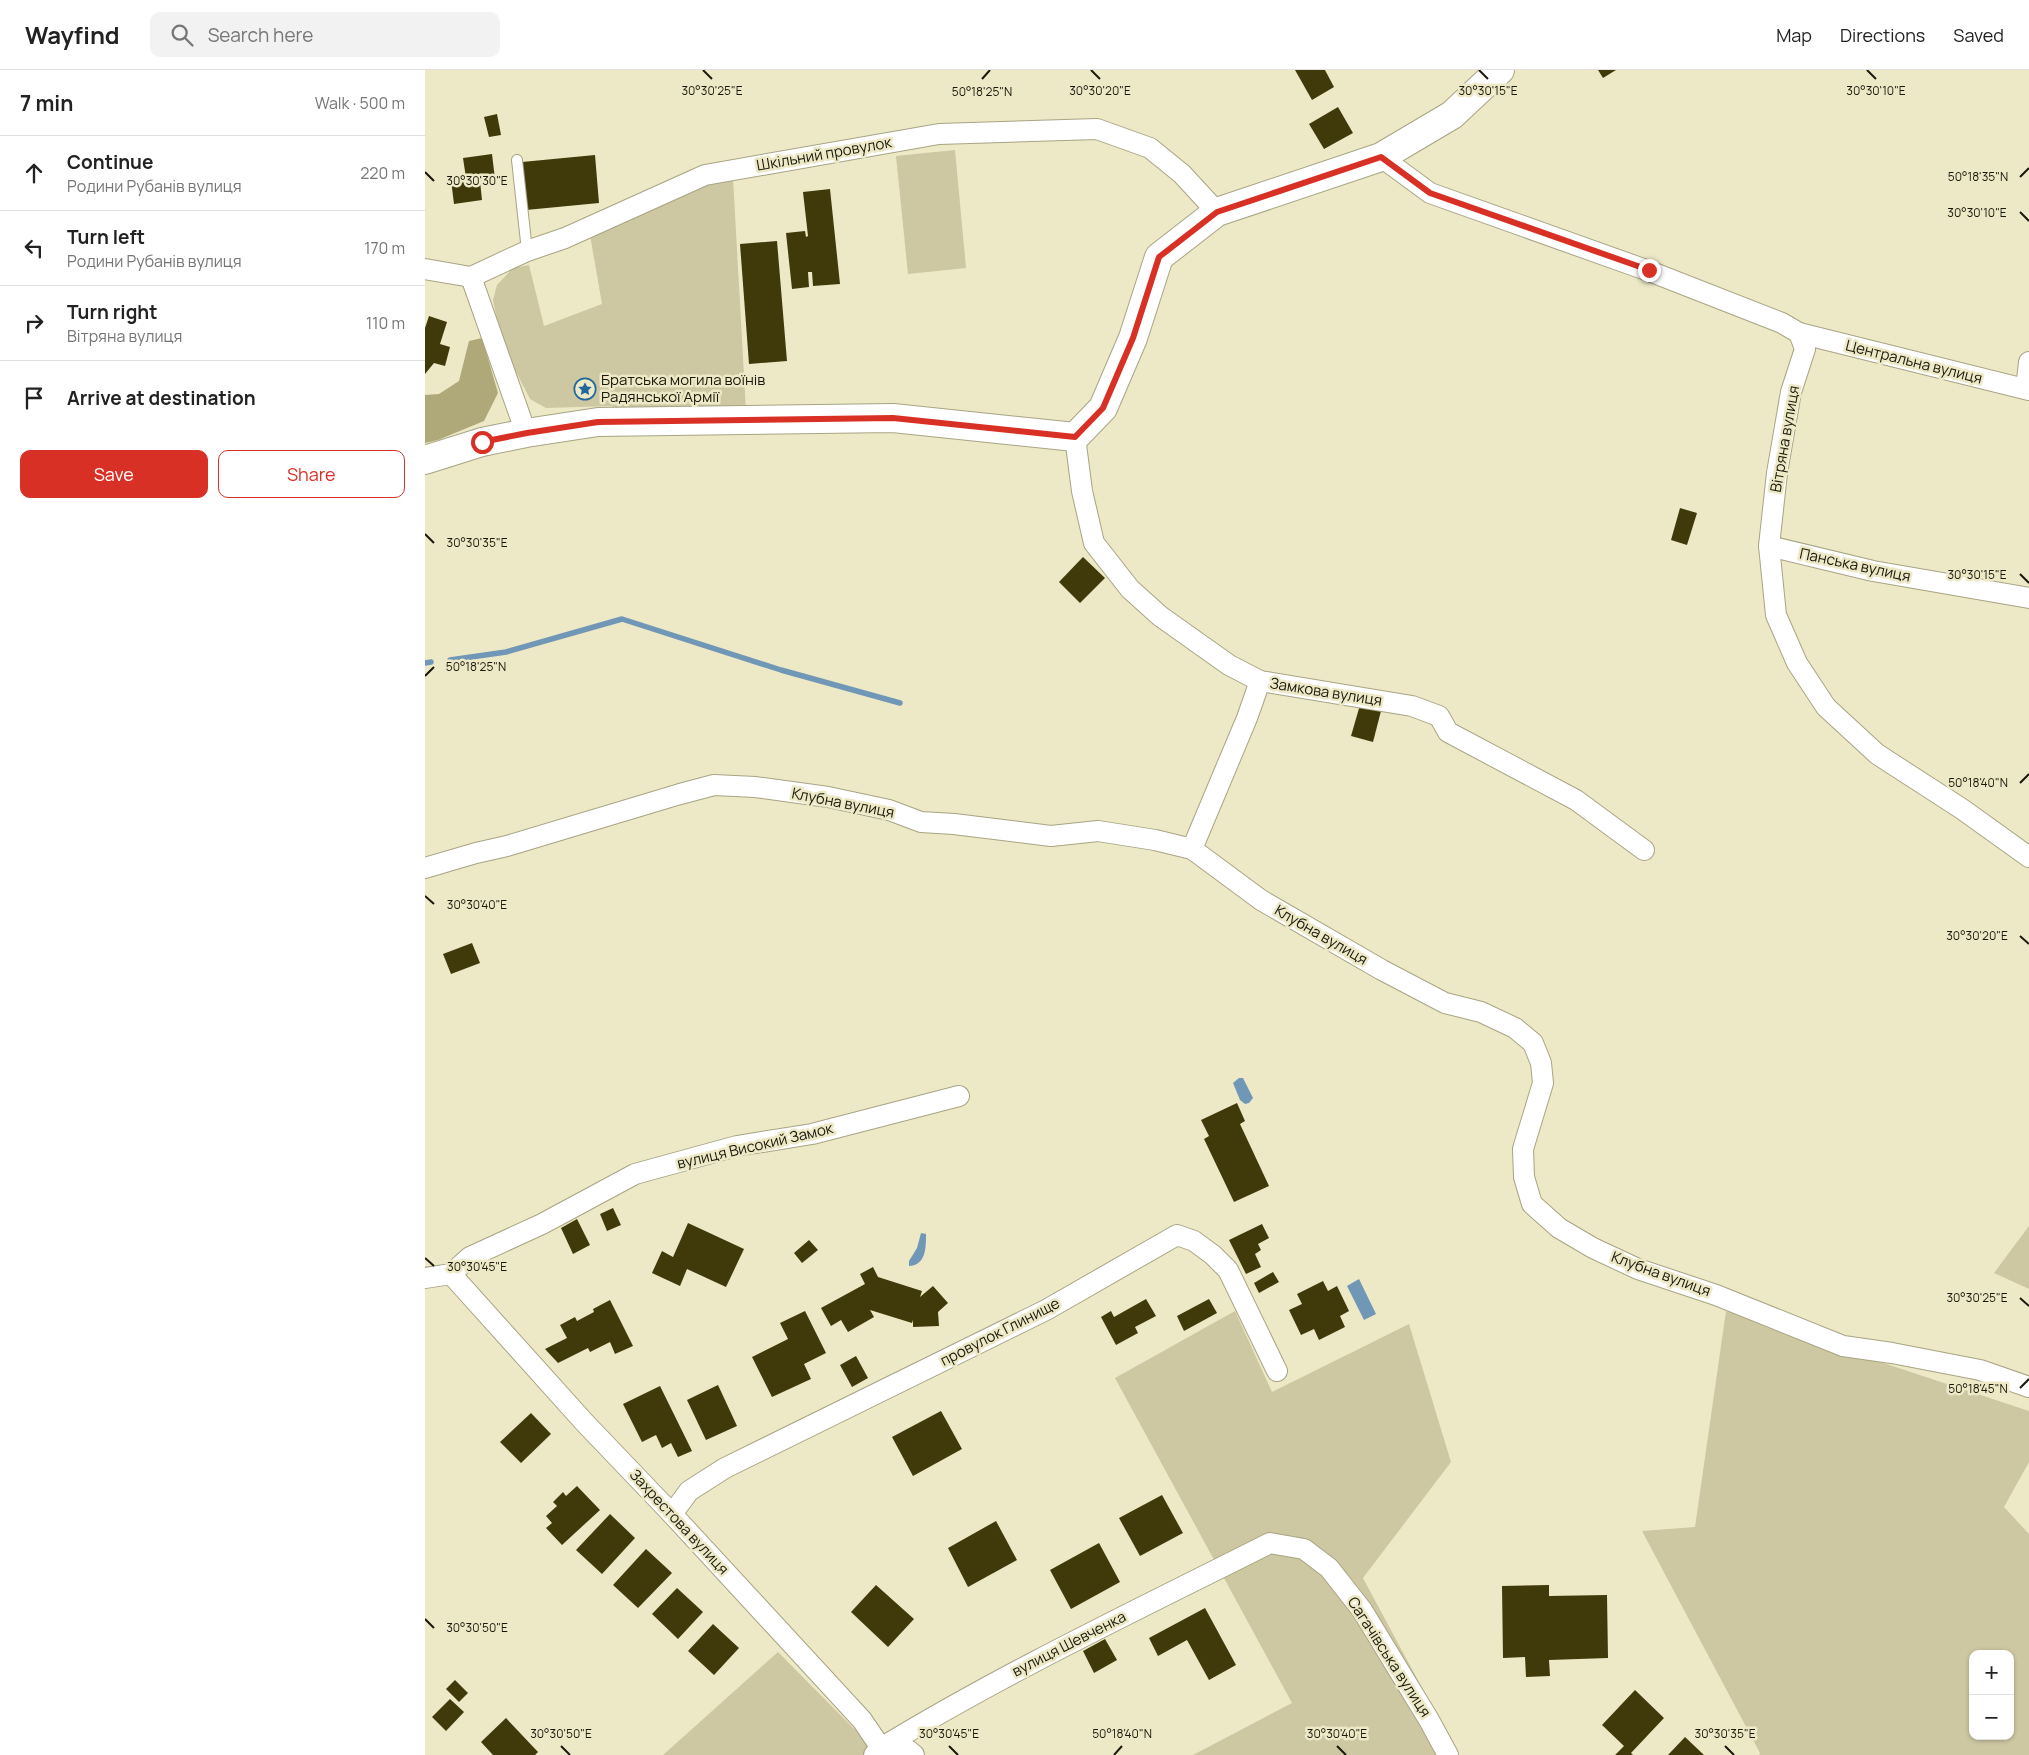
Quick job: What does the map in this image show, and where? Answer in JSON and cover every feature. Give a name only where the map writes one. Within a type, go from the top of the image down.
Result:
[{"type":"street","points":[[425,460],[482,442],[598,422],[893,418],[1075,437],[1103,408],[1133,338],[1159,257],[1217,212],[1381,157],[1452,115],[1500,70]]},
{"type":"street","name":"Шкільний провулок","points":[[471,277],[527,251],[565,238],[705,175],[939,134],[1097,129],[1150,148],[1183,174],[1217,212]]},
{"type":"street","points":[[1381,157],[1430,193],[1649,270],[1782,323],[1799,333]]},
{"type":"street","points":[[425,269],[471,277],[527,433]]},
{"type":"street","name":"Центральна вулиця","points":[[1799,333],[2027,389]]},
{"type":"street","name":"Вітряна вулиця","points":[[1799,333],[1805,349],[1791,392],[1777,473],[1769,546],[1776,615],[1797,663],[1825,707],[1877,754],[1962,809],[2029,857]]},
{"type":"street","points":[[2027,389],[2029,362]]},
{"type":"street","name":"Замкова вулиця","points":[[1075,437],[1082,491],[1094,543],[1130,589],[1160,616],[1229,665],[1260,681],[1412,706],[1439,716],[1448,732],[1576,800],[1643,850]]},
{"type":"street","name":"Панська вулиця","points":[[1769,546],[1873,571],[2029,598]]},
{"type":"street","points":[[1192,849],[1247,718],[1260,681]]},
{"type":"street","name":"Клубна вулиця","points":[[425,868],[516,844],[714,785],[755,787],[828,797],[889,810],[921,822],[954,824],[1051,836],[1098,831],[1155,840],[1192,849],[1261,900],[1382,970],[1445,1003],[1481,1012],[1515,1028],[1533,1043],[1541,1063],[1543,1083],[1523,1149],[1524,1177],[1531,1204],[1559,1228],[1593,1248],[1638,1269],[1716,1294],[1843,1346],[1892,1353],[1979,1370],[2029,1387]]},
{"type":"street","name":"вулиця Високий Замок","points":[[451,1274],[470,1258],[542,1224],[635,1174],[737,1146],[812,1134],[959,1096]]},
{"type":"street","name":"провулок Глинище","points":[[672,1514],[689,1491],[725,1468],[1046,1310],[1177,1235],[1194,1241],[1213,1254],[1228,1270],[1277,1371]]},
{"type":"street","points":[[425,1278],[451,1274]]},
{"type":"street","name":"Захрестова вулиця","points":[[451,1274],[585,1423],[672,1514],[862,1720],[878,1751]]},
{"type":"street","name":"вулиця Шевченка","points":[[878,1751],[935,1714],[1053,1652],[1270,1543]]},
{"type":"street","name":"Сагачівська вулиця","points":[[1270,1543],[1304,1549],[1329,1568],[1362,1610],[1429,1720],[1448,1755]]},
{"type":"street","points":[[878,1751],[908,1750],[914,1755]]},
{"type":"lane","points":[[517,160],[527,251]]},
{"type":"shaded area","points":[[955,150],[966,268],[908,274],[896,156]]},
{"type":"shaded area","points":[[733,178],[746,411],[617,413],[612,406],[546,408],[530,399],[515,370],[498,326],[493,300],[497,285],[513,268],[529,265],[544,326],[602,304],[590,235],[706,182]]},
{"type":"shaded area","points":[[482,338],[498,393],[484,421],[438,440],[425,443],[425,395],[439,394],[459,381],[469,341]]},
{"type":"shaded area","points":[[2029,1226],[2029,1289],[1994,1273]]},
{"type":"shaded area","points":[[1235,1311],[1272,1392],[1409,1324],[1451,1462],[1363,1578],[1458,1755],[1193,1755],[1292,1703],[1115,1378]]},
{"type":"shaded area","points":[[1726,1311],[2029,1411],[2029,1462],[2004,1507],[2029,1534],[2029,1755],[1759,1755],[1760,1753],[1642,1531],[1695,1527]]},
{"type":"shaded area","points":[[778,1652],[880,1755],[663,1755]]},
{"type":"water","points":[[1239,1078],[1243,1078],[1253,1098],[1249,1103],[1245,1104],[1240,1100],[1233,1083]]},
{"type":"water","points":[[921,1233],[926,1234],[924,1255],[919,1263],[909,1266],[909,1261],[917,1248]]},
{"type":"water","points":[[1359,1279],[1376,1314],[1364,1320],[1347,1286]]},
{"type":"building","points":[[1295,70],[1325,70],[1334,87],[1312,100]]},
{"type":"building","points":[[1598,70],[1616,70],[1603,78]]},
{"type":"building","points":[[1338,107],[1353,133],[1324,149],[1309,124]]},
{"type":"building","points":[[497,114],[501,135],[489,137],[484,117]]},
{"type":"building","points":[[492,154],[495,179],[480,181],[482,200],[454,204],[451,180],[466,178],[463,158]]},
{"type":"building","points":[[595,155],[599,203],[526,210],[522,162]]},
{"type":"building","points":[[830,189],[840,284],[813,286],[812,272],[808,272],[809,287],[792,289],[786,233],[805,231],[806,237],[808,236],[803,192]]},
{"type":"building","points":[[777,241],[787,361],[749,364],[740,244]]},
{"type":"building","points":[[429,316],[447,322],[440,344],[450,347],[445,366],[434,363],[425,374],[425,328]]},
{"type":"building","points":[[1680,508],[1697,513],[1687,545],[1671,540]]},
{"type":"building","points":[[1083,557],[1105,578],[1080,603],[1059,582]]},
{"type":"building","points":[[1360,705],[1381,711],[1373,742],[1351,736]]},
{"type":"building","points":[[472,943],[480,963],[451,974],[443,954]]},
{"type":"building","points":[[1237,1103],[1245,1121],[1240,1124],[1269,1186],[1234,1202],[1204,1139],[1209,1136],[1201,1120]]},
{"type":"building","points":[[613,1208],[621,1225],[607,1231],[600,1214]]},
{"type":"building","points":[[577,1219],[590,1245],[573,1254],[561,1228]]},
{"type":"building","points":[[688,1223],[744,1249],[726,1287],[687,1269],[680,1286],[652,1273],[662,1251],[673,1257]]},
{"type":"building","points":[[1262,1224],[1269,1238],[1258,1244],[1261,1250],[1255,1254],[1261,1267],[1246,1274],[1229,1240]]},
{"type":"building","points":[[809,1240],[818,1250],[802,1263],[794,1253]]},
{"type":"building","points":[[873,1267],[878,1277],[922,1291],[920,1297],[933,1286],[948,1303],[938,1312],[939,1326],[913,1327],[913,1320],[912,1323],[870,1310],[874,1317],[848,1332],[841,1320],[831,1326],[821,1308],[865,1284],[860,1274]]},
{"type":"building","points":[[1273,1272],[1279,1282],[1259,1293],[1254,1283]]},
{"type":"building","points":[[1323,1281],[1328,1291],[1337,1286],[1349,1311],[1340,1316],[1345,1327],[1319,1340],[1314,1329],[1301,1335],[1289,1310],[1302,1304],[1297,1294]]},
{"type":"building","points":[[1146,1299],[1156,1316],[1135,1327],[1138,1333],[1116,1345],[1101,1317],[1111,1311],[1114,1317]]},
{"type":"building","points":[[1209,1299],[1217,1313],[1184,1331],[1177,1316]]},
{"type":"building","points":[[610,1300],[633,1346],[615,1354],[610,1342],[590,1352],[588,1348],[558,1363],[545,1349],[567,1338],[560,1325],[575,1317],[577,1321],[594,1312],[593,1309]]},
{"type":"building","points":[[805,1311],[826,1353],[804,1364],[811,1379],[772,1397],[752,1357],[788,1339],[780,1323]]},
{"type":"building","points":[[856,1356],[868,1378],[852,1387],[840,1365]]},
{"type":"building","points":[[718,1385],[737,1426],[706,1440],[687,1400]]},
{"type":"building","points":[[660,1386],[692,1451],[678,1457],[671,1443],[662,1448],[656,1435],[642,1442],[623,1404]]},
{"type":"building","points":[[941,1411],[962,1449],[913,1476],[892,1437]]},
{"type":"building","points":[[531,1413],[551,1434],[521,1463],[500,1442]]},
{"type":"building","points":[[577,1486],[600,1510],[562,1545],[546,1528],[552,1523],[546,1516],[557,1506],[553,1502],[563,1492],[566,1496]]},
{"type":"building","points":[[1162,1495],[1183,1533],[1140,1556],[1119,1518]]},
{"type":"building","points":[[610,1514],[635,1538],[602,1574],[576,1550]]},
{"type":"building","points":[[996,1521],[1017,1560],[968,1587],[948,1548]]},
{"type":"building","points":[[1099,1543],[1120,1582],[1071,1609],[1050,1570]]},
{"type":"building","points":[[646,1549],[672,1573],[638,1608],[613,1585]]},
{"type":"building","points":[[876,1585],[914,1619],[888,1647],[851,1612]]},
{"type":"building","points":[[1549,1585],[1549,1596],[1607,1595],[1608,1658],[1549,1660],[1550,1676],[1526,1677],[1525,1657],[1503,1658],[1502,1586]]},
{"type":"building","points":[[677,1588],[703,1612],[678,1639],[652,1614]]},
{"type":"building","points":[[1205,1608],[1236,1665],[1209,1680],[1187,1640],[1158,1656],[1149,1638]]},
{"type":"building","points":[[713,1624],[739,1648],[714,1675],[688,1651]]},
{"type":"building","points":[[1105,1639],[1117,1660],[1094,1673],[1083,1651]]},
{"type":"building","points":[[455,1680],[468,1693],[459,1702],[446,1689]]},
{"type":"building","points":[[1635,1690],[1664,1718],[1631,1753],[1633,1755],[1615,1755],[1624,1746],[1602,1725]]},
{"type":"building","points":[[450,1699],[464,1712],[446,1731],[432,1717]]},
{"type":"building","points":[[506,1718],[538,1752],[535,1755],[493,1755],[481,1742]]},
{"type":"building","points":[[1685,1737],[1704,1755],[1668,1755]]},
{"type":"waterway","points":[[450,660],[506,652],[622,619],[781,670],[900,703]]},
{"type":"waterway","points":[[425,663],[431,662]]},
{"type":"place","name":"Братська могила воїнів Радянської Армії","points":[[585,389]]},
{"type":"route","points":[[482,442],[598,422],[893,418],[1075,437],[1103,408],[1133,338],[1159,257],[1217,212],[1381,157],[1430,193],[1649,270]]}]
